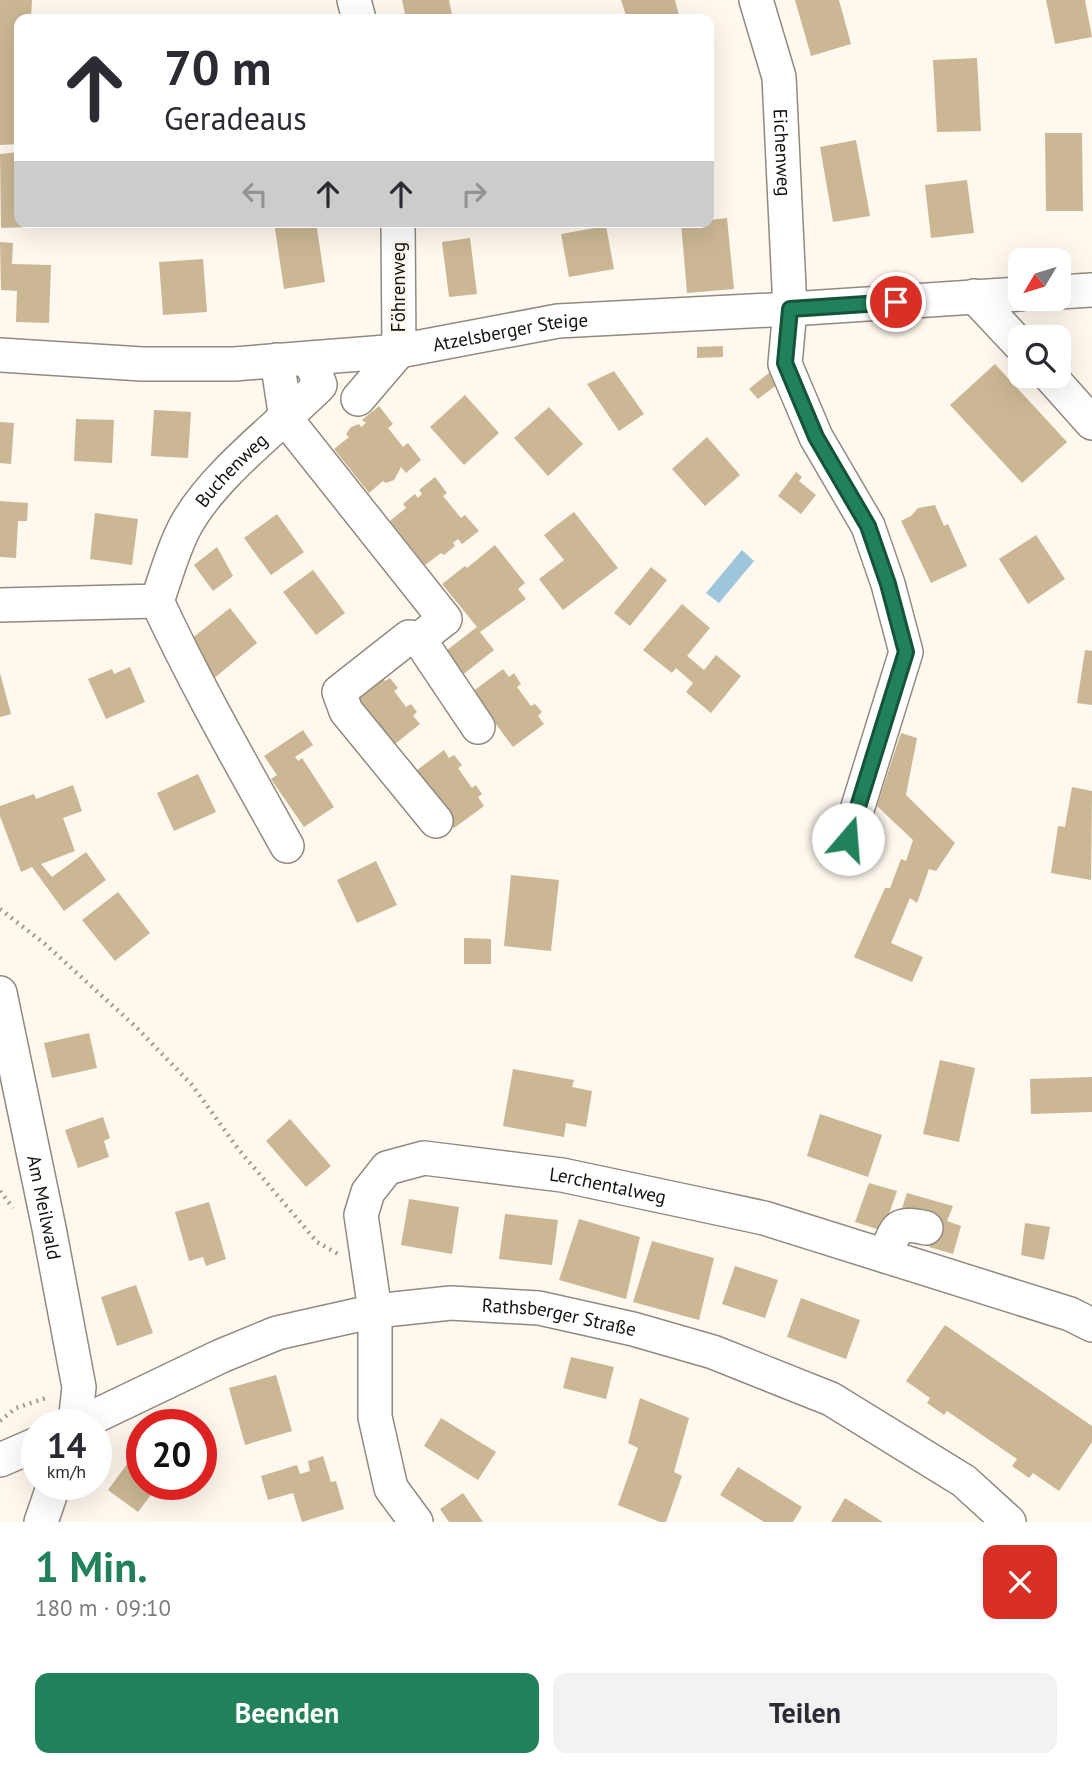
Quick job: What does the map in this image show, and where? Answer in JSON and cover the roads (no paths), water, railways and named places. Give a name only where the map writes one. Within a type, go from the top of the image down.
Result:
[{"type":"street","name":"Eichenweg","points":[[756,0],[779,77],[790,309],[785,363],[816,437],[868,526],[888,584],[906,652],[848,839]]},
{"type":"street","name":"Föhrenweg","points":[[398,228],[398,351]]},
{"type":"street","points":[[1071,291],[1092,290]]},
{"type":"street","name":"Atzelsberger Steige","points":[[0,355],[142,364],[234,364],[398,351],[558,321],[1008,295]]},
{"type":"street","points":[[974,296],[1008,332]]},
{"type":"street","points":[[359,399],[398,351]]},
{"type":"street","name":"Buchenweg","points":[[157,601],[185,525],[208,494],[242,457],[320,385],[310,359]]},
{"type":"street","points":[[277,360],[286,419],[444,619],[419,639]]},
{"type":"street","points":[[1061,388],[1092,423]]},
{"type":"street","points":[[0,605],[157,601],[228,742],[287,846]]},
{"type":"street","points":[[436,821],[346,710],[339,692],[409,637],[419,639],[478,727]]},
{"type":"street","name":"Am Meilwald","points":[[0,993],[79,1387],[78,1409]]},
{"type":"street","name":"Lerchentalweg","points":[[416,1522],[391,1488],[375,1417],[375,1311],[362,1215],[368,1192],[387,1168],[424,1158],[562,1175],[764,1218],[1070,1314],[1092,1325]]},
{"type":"street","points":[[882,1255],[898,1228],[906,1224],[926,1228]]},
{"type":"street","name":"Rathsberger Straße","points":[[109,1409],[277,1333],[375,1311],[451,1303],[539,1308],[633,1329],[713,1352],[831,1399],[964,1481],[1010,1522]]},
{"type":"street","points":[[0,1460],[21,1451]]},
{"type":"street","points":[[41,1522],[49,1500]]},
{"type":"water","points":[[742,550],[754,561],[719,603],[706,593]]}]
